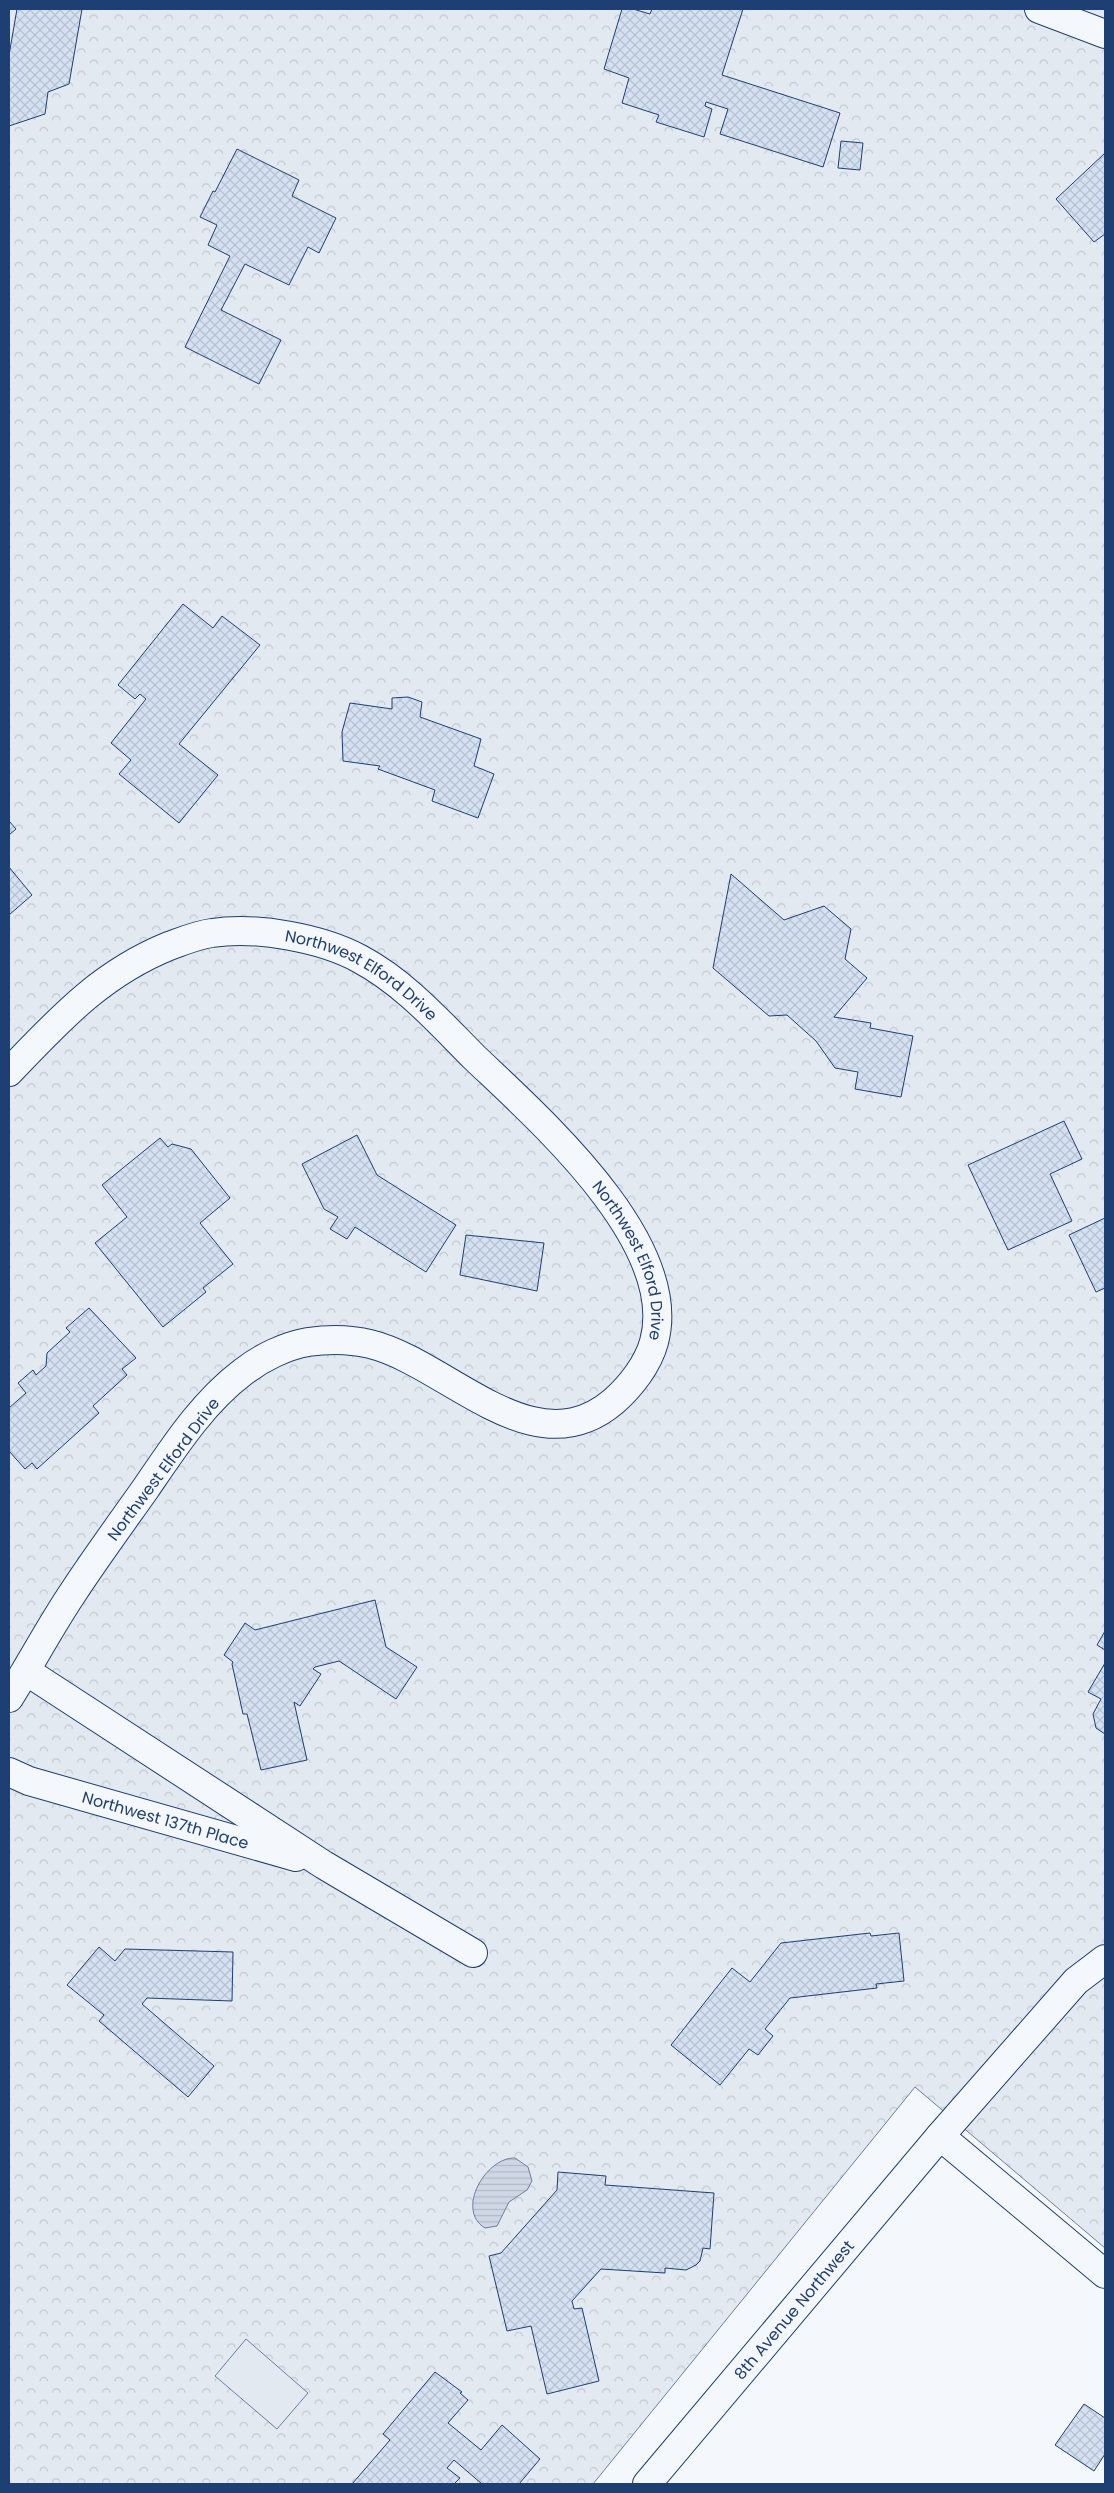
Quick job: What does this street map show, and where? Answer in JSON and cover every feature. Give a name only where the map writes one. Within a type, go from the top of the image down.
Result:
[{"type":"street","points":[[1039,9],[1105,34]]},
{"type":"street","name":"Northwest Elford Drive","points":[[9,1072],[69,1010],[104,980],[141,958],[195,937],[212,933],[248,932],[304,940],[341,950],[363,960],[384,974],[423,1006],[519,1100],[591,1176],[613,1204],[632,1235],[648,1271],[655,1298],[657,1320],[655,1339],[648,1359],[618,1398],[601,1412],[580,1422],[553,1424],[520,1419],[412,1361],[372,1344],[339,1340],[306,1343],[277,1352],[244,1371],[214,1398],[173,1449],[71,1594],[9,1698]]},
{"type":"street","points":[[26,1671],[324,1865],[472,1953]]},
{"type":"street","name":"Northwest 137th Place","points":[[9,1772],[29,1781],[324,1865]]},
{"type":"street","name":"8th Avenue Northwest","points":[[647,2484],[940,2136],[1076,1981],[1105,1959]]},
{"type":"street","points":[[940,2136],[1105,2274]]},
{"type":"green space","points":[[9,9],[1105,9],[1105,2248],[915,2087],[593,2484],[9,2484]]},
{"type":"green space","points":[[246,2339],[308,2393],[277,2429],[215,2376]]},
{"type":"shaded area","points":[[515,2158],[528,2167],[532,2181],[527,2190],[509,2202],[497,2226],[485,2228],[476,2220],[473,2209],[478,2186],[494,2166],[504,2160]]},
{"type":"building","points":[[17,9],[82,9],[69,84],[48,92],[45,114],[9,126],[9,55]]},
{"type":"building","points":[[622,9],[633,9],[650,14],[652,9],[743,9],[722,75],[840,113],[823,167],[720,134],[728,109],[706,102],[705,106],[712,109],[704,137],[656,122],[659,115],[622,103],[629,78],[604,69]]},
{"type":"building","points":[[841,141],[863,143],[860,170],[838,168]]},
{"type":"building","points":[[237,149],[299,180],[292,196],[336,218],[319,253],[308,247],[289,285],[245,264],[221,310],[281,340],[259,384],[185,347],[230,256],[208,245],[217,225],[200,217]]},
{"type":"building","points":[[1105,153],[1105,234],[1094,242],[1056,199]]},
{"type":"building","points":[[183,604],[213,628],[222,616],[260,645],[179,744],[218,775],[179,823],[119,774],[131,760],[111,743],[146,699],[140,694],[135,699],[118,685]]},
{"type":"building","points":[[408,697],[422,702],[420,717],[481,739],[474,766],[494,774],[478,818],[432,801],[435,790],[378,769],[380,766],[343,761],[342,732],[350,703],[392,709],[392,698]]},
{"type":"building","points":[[9,821],[16,829],[9,835]]},
{"type":"building","points":[[9,867],[32,895],[9,915]]},
{"type":"building","points":[[731,874],[784,920],[824,906],[851,929],[845,959],[867,978],[834,1017],[871,1023],[870,1028],[913,1036],[901,1097],[855,1089],[858,1072],[835,1068],[816,1041],[787,1015],[769,1016],[713,968]]},
{"type":"building","points":[[1064,1121],[1082,1159],[1050,1174],[1072,1221],[1008,1250],[968,1165]]},
{"type":"building","points":[[357,1135],[377,1175],[456,1225],[426,1272],[355,1227],[347,1239],[330,1229],[338,1217],[324,1209],[302,1164]]},
{"type":"building","points":[[160,1138],[168,1147],[172,1144],[191,1149],[230,1198],[200,1223],[233,1264],[203,1288],[206,1292],[163,1327],[95,1243],[127,1217],[102,1185]]},
{"type":"building","points":[[1105,1218],[1105,1288],[1096,1292],[1069,1235]]},
{"type":"building","points":[[466,1235],[544,1243],[537,1291],[460,1275]]},
{"type":"building","points":[[89,1308],[136,1358],[122,1369],[127,1375],[93,1406],[99,1413],[37,1469],[32,1463],[25,1469],[9,1451],[9,1408],[26,1393],[18,1383],[33,1370],[36,1375],[46,1366],[47,1353],[70,1332],[66,1328]]},
{"type":"building","points":[[375,1600],[386,1647],[417,1667],[396,1699],[339,1661],[315,1667],[313,1669],[321,1674],[300,1706],[294,1702],[307,1760],[261,1770],[247,1714],[243,1714],[233,1662],[224,1655],[245,1623],[255,1630]]},
{"type":"building","points":[[1105,1631],[1105,1650],[1097,1645]]},
{"type":"building","points":[[1105,1663],[1105,1734],[1096,1728],[1093,1714],[1101,1699],[1088,1692]]},
{"type":"building","points":[[870,1933],[871,1936],[899,1933],[904,1981],[876,1984],[877,1988],[790,1998],[765,2029],[773,2036],[758,2055],[749,2049],[720,2085],[671,2045],[732,1968],[750,1982],[781,1943]]},
{"type":"building","points":[[99,1947],[115,1961],[125,1949],[233,1952],[232,2001],[147,1998],[142,2004],[214,2066],[188,2097],[99,2021],[104,2015],[67,1985]]},
{"type":"building","points":[[558,2172],[606,2176],[605,2185],[714,2193],[710,2249],[703,2248],[700,2261],[696,2265],[686,2270],[665,2268],[665,2273],[601,2269],[572,2301],[574,2309],[582,2308],[599,2381],[547,2394],[531,2326],[507,2331],[489,2256],[501,2253],[557,2190]]},
{"type":"building","points":[[435,2372],[462,2392],[460,2393],[468,2400],[448,2423],[481,2450],[502,2425],[540,2459],[519,2484],[482,2484],[454,2460],[447,2468],[460,2478],[454,2484],[352,2484],[390,2440],[383,2434]]},
{"type":"building","points":[[1084,2404],[1105,2418],[1105,2454],[1094,2471],[1055,2445]]}]
